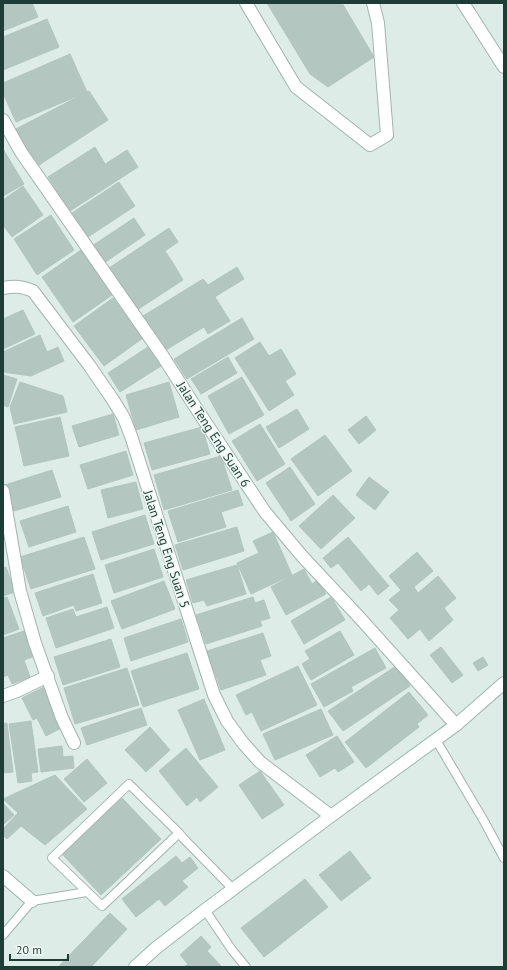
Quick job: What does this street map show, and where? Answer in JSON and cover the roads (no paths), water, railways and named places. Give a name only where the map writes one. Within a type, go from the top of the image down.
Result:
[{"type":"street","points":[[246,3],[296,87],[370,145],[387,135],[378,23],[373,3]]},
{"type":"street","points":[[463,3],[504,67]]},
{"type":"street","name":"Jalan Teng Eng Suan 6","points":[[3,120],[21,152],[162,355],[265,512],[302,556],[359,616],[456,725]]},
{"type":"street","name":"Jalan Teng Eng Suan 5","points":[[3,288],[14,286],[25,287],[33,291],[89,366],[124,418],[214,695],[227,721],[243,743],[260,762],[331,816]]},
{"type":"street","points":[[3,490],[20,591],[35,643],[62,718],[74,743]]},
{"type":"street","points":[[3,696],[48,676]]},
{"type":"street","points":[[135,967],[156,948],[205,910],[456,725],[504,683]]},
{"type":"street","points":[[3,876],[32,901]]},
{"type":"lane","points":[[436,740],[504,858]]},
{"type":"lane","points":[[179,834],[102,906],[52,858],[129,784],[179,834],[233,889]]},
{"type":"lane","points":[[3,935],[32,901],[87,892]]},
{"type":"lane","points":[[205,910],[232,950],[246,967]]}]
